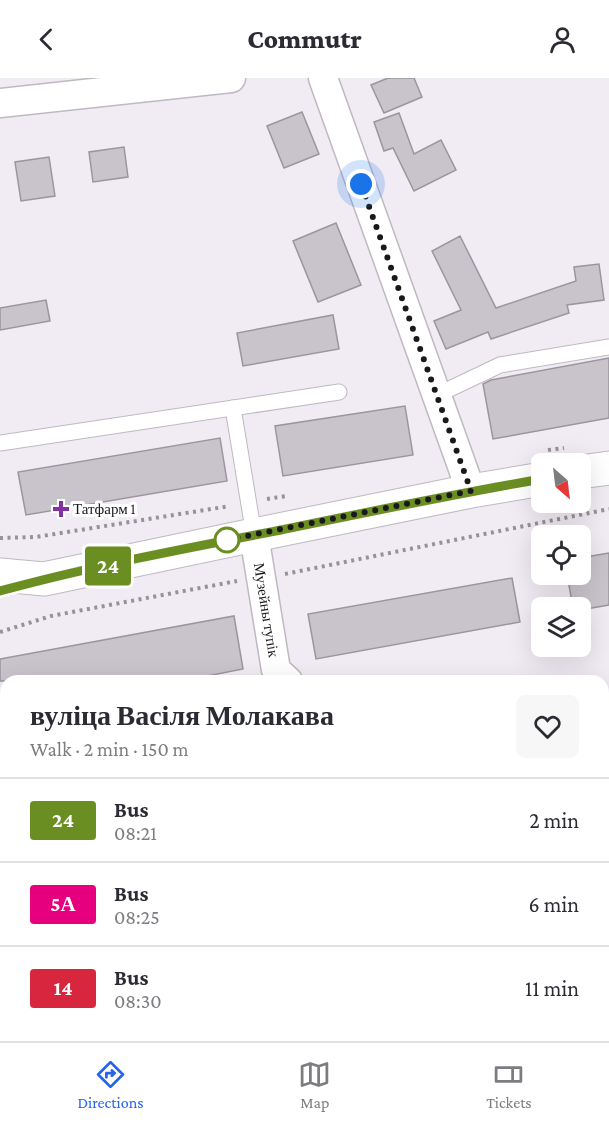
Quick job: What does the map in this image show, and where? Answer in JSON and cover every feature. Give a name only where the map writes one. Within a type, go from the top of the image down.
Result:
[{"type":"street","points":[[0,103],[231,78]]},
{"type":"street","points":[[322,78],[471,491]]},
{"type":"street","points":[[591,463],[609,468]]},
{"type":"street","points":[[0,578],[44,579],[471,491],[531,469]]},
{"type":"street","name":"Музейны тупік","points":[[254,535],[276,670],[281,675]]},
{"type":"lane","points":[[437,395],[500,365],[609,347]]},
{"type":"lane","points":[[0,443],[339,392]]},
{"type":"lane","points":[[233,408],[254,535]]},
{"type":"path","points":[[0,538],[36,537],[297,494]]},
{"type":"path","points":[[0,632],[51,616],[364,559],[609,509]]},
{"type":"building","points":[[388,78],[414,78],[422,97],[384,113],[371,85]]},
{"type":"building","points":[[302,112],[319,154],[284,168],[267,126]]},
{"type":"building","points":[[399,113],[414,154],[441,140],[456,170],[414,191],[393,148],[384,151],[374,122]]},
{"type":"building","points":[[124,147],[128,177],[93,182],[89,152]]},
{"type":"building","points":[[49,157],[55,196],[21,201],[15,162]]},
{"type":"building","points":[[336,223],[361,285],[318,302],[293,241]]},
{"type":"building","points":[[460,236],[496,308],[576,281],[574,267],[599,264],[604,300],[567,305],[569,313],[491,339],[488,332],[446,349],[434,321],[461,310],[432,251]]},
{"type":"building","points":[[46,300],[50,321],[0,330],[0,308]]},
{"type":"building","points":[[333,315],[339,349],[243,366],[237,333]]},
{"type":"building","points":[[609,358],[609,418],[493,439],[483,384],[491,380]]},
{"type":"building","points":[[405,406],[413,455],[283,476],[275,426]]},
{"type":"building","points":[[220,438],[227,481],[26,515],[18,472]]},
{"type":"building","points":[[609,553],[609,605],[591,608],[591,597],[571,597],[569,585],[591,585],[591,556]]},
{"type":"building","points":[[512,578],[520,622],[316,659],[308,614]]},
{"type":"building","points":[[234,616],[243,669],[212,675],[0,675],[0,659]]},
{"type":"bus line","name":"24","points":[[0,591],[44,579],[254,535],[531,481]]},
{"type":"place","name":"Татфарм 1","points":[[61,509]]},
{"type":"route","points":[[227,540],[471,491],[361,184]]}]
